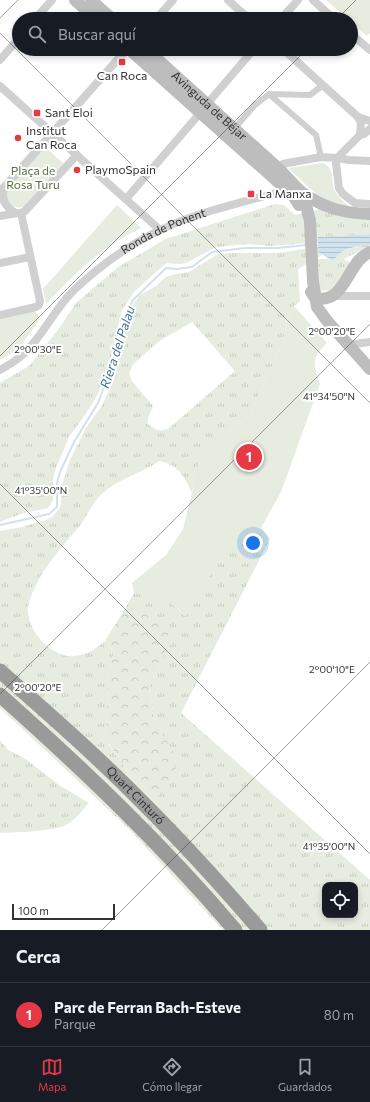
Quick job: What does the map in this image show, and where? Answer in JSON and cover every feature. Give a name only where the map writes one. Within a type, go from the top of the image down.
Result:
[{"type":"highway","name":"Quart Cinturó","points":[[0,671],[70,733],[145,805],[203,866],[260,930]]},
{"type":"highway","name":"Quart Cinturó","points":[[0,695],[84,772],[138,825],[170,857],[235,930]]},
{"type":"main road","points":[[75,0],[88,12]]},
{"type":"main road","points":[[91,0],[104,12]]},
{"type":"main road","name":"Avinguda de Béjar","points":[[137,56],[204,108],[234,129],[278,166],[301,192],[308,209],[306,220]]},
{"type":"main road","name":"Avinguda de Béjar","points":[[153,56],[204,108],[237,145],[294,197],[306,220]]},
{"type":"main road","name":"Avinguda de Béjar","points":[[237,145],[252,153],[264,164],[278,166]]},
{"type":"main road","name":"Ronda de Ponent","points":[[301,192],[321,204],[337,210],[370,214]]},
{"type":"main road","points":[[306,220],[308,296],[312,310],[322,328],[370,379]]},
{"type":"main road","points":[[370,252],[365,254],[317,306],[348,345],[370,369]]},
{"type":"main road","points":[[307,268],[324,298]]},
{"type":"street","points":[[41,12],[52,0]]},
{"type":"street","points":[[162,12],[173,0]]},
{"type":"street","points":[[228,0],[241,12]]},
{"type":"street","points":[[287,12],[298,0]]},
{"type":"street","points":[[313,0],[326,12]]},
{"type":"street","points":[[358,40],[370,50]]},
{"type":"street","points":[[0,60],[12,46]]},
{"type":"street","points":[[19,213],[8,208],[4,202],[2,190],[122,56]]},
{"type":"street","points":[[126,199],[248,56]]},
{"type":"street","points":[[291,56],[358,117],[361,123],[360,135]]},
{"type":"street","points":[[234,129],[254,106],[269,94],[310,95],[323,85]]},
{"type":"street","points":[[0,86],[160,230]]},
{"type":"street","points":[[269,94],[316,135],[321,157]]},
{"type":"street","points":[[358,117],[370,121]]},
{"type":"street","points":[[370,129],[364,134],[360,135],[337,158],[336,163],[339,188],[343,194],[355,203],[370,204]]},
{"type":"street","points":[[0,216],[25,211],[76,155]]},
{"type":"street","points":[[278,166],[321,157],[349,160],[370,160]]},
{"type":"street","name":"Ronda de Ponent","points":[[0,370],[12,363],[31,347],[60,305],[94,271],[114,256],[160,230],[212,211],[287,190],[301,192]]},
{"type":"street","points":[[0,315],[36,307],[40,302],[19,213]]},
{"type":"street","points":[[0,263],[30,257]]},
{"type":"street","points":[[324,298],[370,296]]},
{"type":"street","points":[[348,345],[370,342]]},
{"type":"green space","points":[[326,0],[370,0],[370,33],[367,36],[358,28],[358,12],[340,12]]},
{"type":"green space","name":"Plaça de Rosa Turu","points":[[45,147],[63,163],[25,206],[15,207],[11,205],[7,202],[6,190]]},
{"type":"green space","points":[[323,163],[330,168],[335,191],[351,208],[344,210],[317,195],[288,168]]},
{"type":"green space","points":[[275,204],[284,205],[295,215],[320,209],[370,217],[370,234],[318,237],[318,242],[273,246],[248,244],[216,247],[186,263],[167,263],[164,265],[134,292],[122,310],[111,357],[98,394],[69,437],[53,478],[53,500],[48,508],[23,513],[0,522],[0,383],[29,366],[58,330],[76,303],[118,267],[166,239]]},
{"type":"green space","points":[[117,205],[141,228],[127,235],[101,252],[79,271],[46,304],[43,289]]},
{"type":"green space","points":[[362,245],[370,245],[370,248],[363,249],[344,259],[351,263],[332,290],[320,291],[318,259],[329,259],[333,261],[346,250]]},
{"type":"green space","points":[[318,247],[318,252],[322,255],[298,269],[300,302],[294,306],[288,317],[283,341],[250,415],[213,444],[195,470],[192,493],[183,476],[176,468],[159,461],[117,483],[104,492],[97,499],[81,524],[57,553],[40,577],[31,595],[28,606],[29,620],[36,634],[41,640],[47,646],[60,654],[74,656],[87,653],[105,641],[114,651],[108,676],[106,728],[109,745],[127,771],[153,795],[159,730],[155,723],[149,687],[164,654],[172,642],[153,613],[126,607],[134,593],[152,595],[166,599],[185,616],[212,569],[221,558],[261,528],[270,539],[181,713],[370,880],[370,930],[223,930],[127,827],[0,708],[0,531],[22,527],[46,520],[52,517],[59,509],[61,504],[61,488],[70,460],[86,428],[101,407],[111,386],[116,374],[118,358],[129,314],[140,295],[156,286],[166,277],[189,272],[218,254],[277,253]],"holes":[[[192,322],[235,371],[168,429],[162,430],[157,430],[148,424],[148,418],[153,406],[132,381],[129,374],[133,364],[161,340]]]},
{"type":"green space","points":[[294,306],[327,343],[318,353],[315,362],[320,384],[281,492],[261,528],[218,562],[185,616],[179,609],[163,598],[134,593],[132,583],[166,555],[183,529],[192,493],[195,470],[213,444],[250,415],[283,341],[288,317]]},
{"type":"green space","points":[[34,311],[38,314],[39,320],[31,332],[12,353],[0,360],[0,318]]},
{"type":"green space","points":[[126,607],[153,612],[166,623],[172,633],[172,642],[164,654],[149,687],[155,723],[174,753],[176,768],[172,781],[156,798],[127,771],[107,740],[108,676],[114,651],[105,641]]},
{"type":"green space","points":[[0,740],[7,749],[27,760],[59,785],[89,803],[72,821],[66,825],[52,829],[0,833]]},
{"type":"water","points":[[370,234],[370,245],[349,248],[340,253],[333,261],[318,252],[318,237]]},
{"type":"waterway","name":"Riera del Palau","points":[[0,525],[49,514],[57,507],[57,483],[60,472],[74,442],[98,403],[116,354],[127,311],[133,300],[166,268],[177,269],[192,267],[212,252],[245,248],[278,248],[306,245]]},
{"type":"place","name":"Can Roca","points":[[122,62]]},
{"type":"place","name":"Sant Eloi","points":[[37,113]]},
{"type":"place","name":"Institut Can Roca","points":[[18,138]]},
{"type":"place","name":"PlaymoSpain","points":[[77,170]]},
{"type":"place","name":"La Manxa","points":[[251,194]]},
{"type":"place","name":"Parc de Ferran Bach-Esteve","points":[[249,457]]}]
